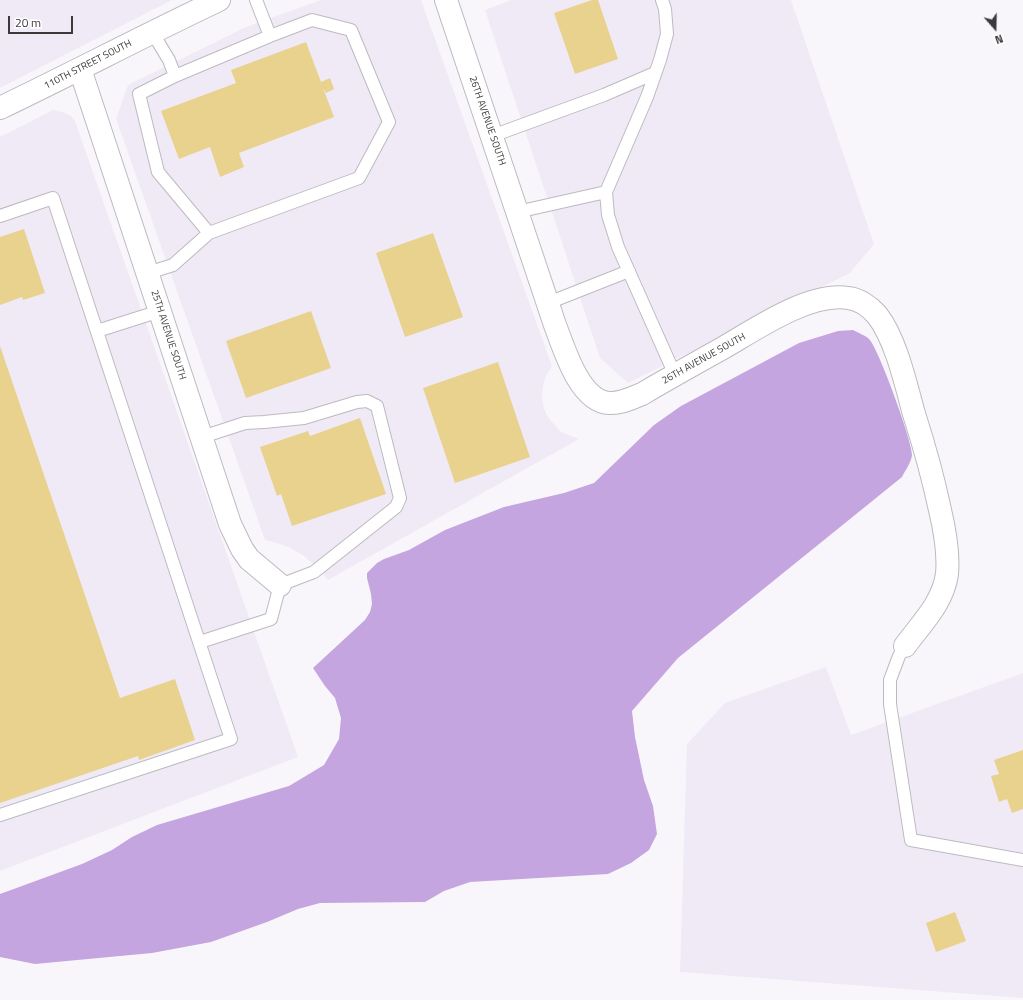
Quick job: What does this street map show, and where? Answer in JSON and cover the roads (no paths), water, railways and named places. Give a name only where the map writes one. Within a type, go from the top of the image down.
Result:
[{"type":"street","name":"110TH STREET SOUTH","points":[[0,108],[219,0]]},
{"type":"street","name":"26TH AVENUE SOUTH","points":[[446,0],[566,355],[581,385],[590,394],[609,404],[631,399],[788,311],[815,301],[833,298],[849,298],[864,303],[877,316],[887,332],[904,378],[937,494],[946,538],[946,576],[939,598],[931,612],[905,646]]},
{"type":"street","name":"25TH AVENUE SOUTH","points":[[80,69],[230,524],[242,549],[256,566],[280,585]]},
{"type":"lane","points":[[256,0],[270,36]]},
{"type":"lane","points":[[662,0],[666,9],[667,34],[646,97],[606,192],[608,215],[618,247],[676,375]]},
{"type":"lane","points":[[148,273],[173,265],[209,233],[359,178],[389,122],[351,30],[312,20],[174,76],[139,94],[158,172],[209,233]]},
{"type":"lane","points":[[152,32],[169,60],[174,76]]},
{"type":"lane","points":[[492,136],[604,95],[655,73]]},
{"type":"lane","points":[[518,212],[606,192]]},
{"type":"lane","points":[[0,216],[53,198],[231,739],[0,815]]},
{"type":"lane","points":[[548,303],[629,271]]},
{"type":"lane","points":[[97,331],[160,311]]},
{"type":"lane","points":[[200,642],[271,618],[280,585],[314,572],[396,507],[400,498],[377,406],[367,401],[357,402],[304,418],[245,423],[202,437]]},
{"type":"lane","points":[[905,646],[899,656],[890,680],[890,704],[911,840],[1023,860]]}]
